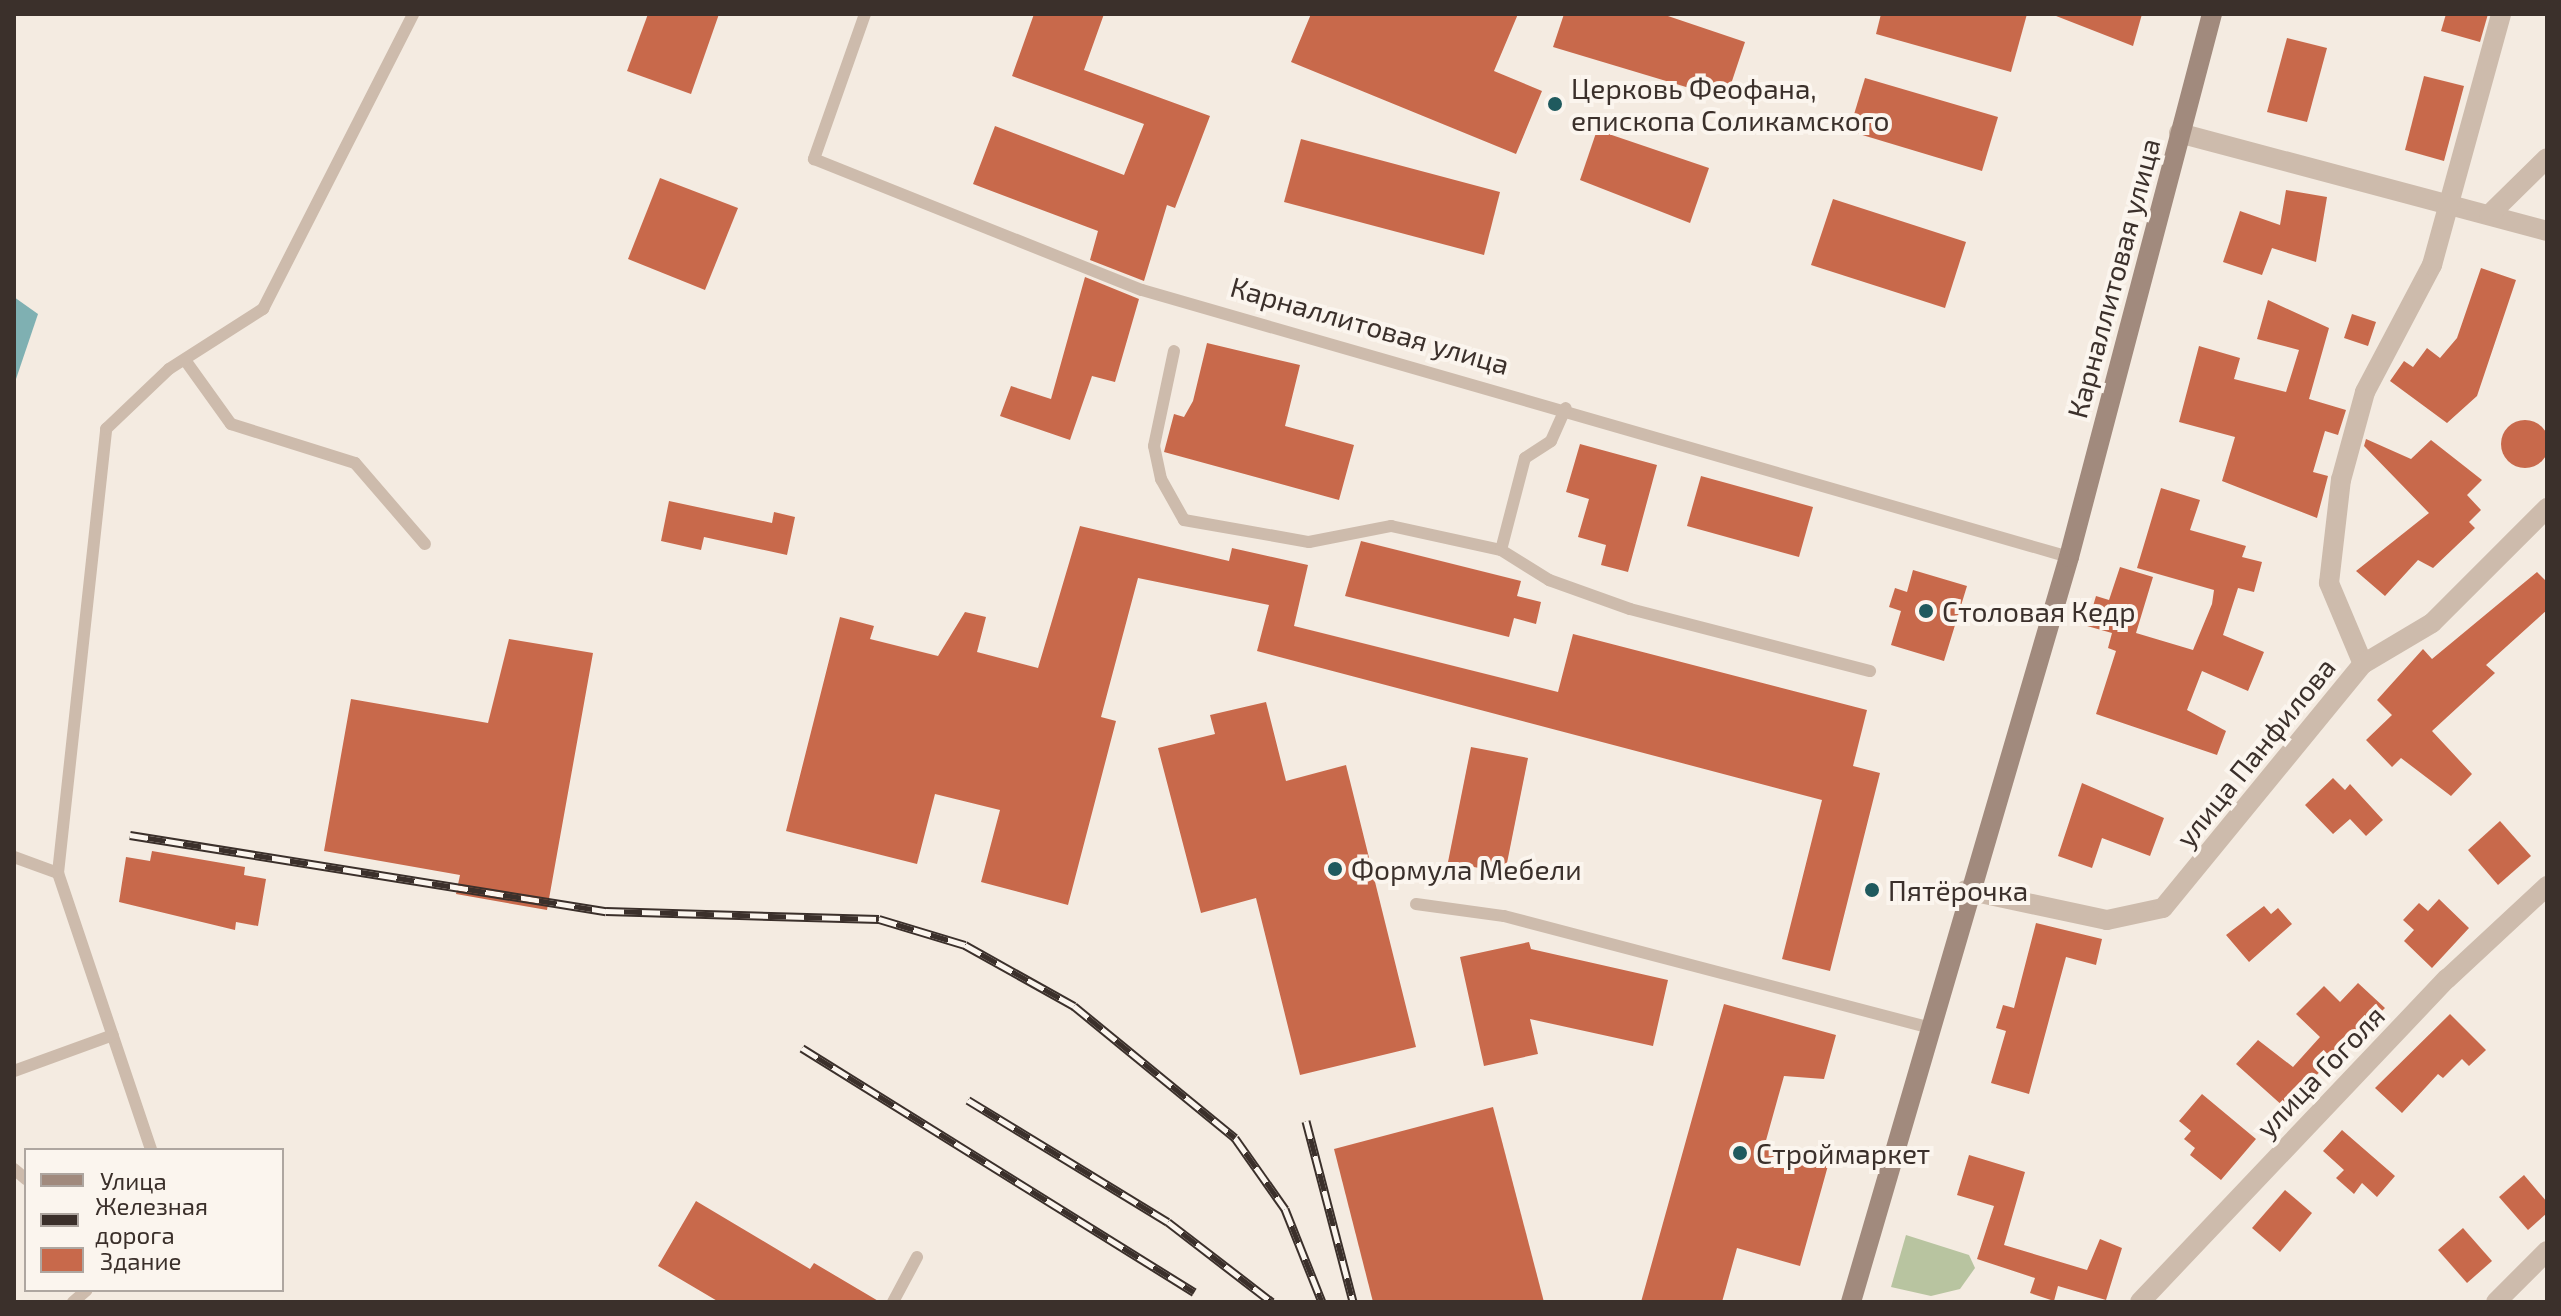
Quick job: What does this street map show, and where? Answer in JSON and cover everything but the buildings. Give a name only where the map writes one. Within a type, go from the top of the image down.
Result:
[{"type":"street","name":"Карналлитовая улица","points":[[1851,1302],[1966,890],[2069,557],[2212,14]]},
{"type":"street","points":[[2363,664],[2329,583],[2341,480],[2365,392],[2432,265],[2445,203],[2501,14]]},
{"type":"street","points":[[2179,133],[2547,231]]},
{"type":"street","points":[[2489,215],[2547,158]]},
{"type":"street","name":"улица Панфилова","points":[[1966,890],[2107,920],[2163,908],[2363,664],[2432,623],[2547,508]]},
{"type":"street","name":"улица Гоголя","points":[[2140,1302],[2447,979],[2547,886]]},
{"type":"street","points":[[2496,1302],[2547,1251]]},
{"type":"lane","points":[[150,1148],[58,873],[106,429],[185,360],[263,309],[413,14]]},
{"type":"lane","name":"Карналлитовая улица","points":[[865,14],[814,159],[1142,290],[1566,408],[2069,557]]},
{"type":"lane","points":[[1174,351],[1154,446],[1161,479],[1184,520],[1309,542],[1391,526],[1501,550],[1549,580],[1630,609],[1870,671]]},
{"type":"lane","points":[[185,360],[231,424],[355,463],[425,544]]},
{"type":"lane","points":[[1501,550],[1525,458],[1551,441],[1566,408]]},
{"type":"lane","points":[[14,857],[58,873]]},
{"type":"lane","points":[[1416,904],[1504,916],[1927,1027]]},
{"type":"lane","points":[[14,1071],[113,1035]]},
{"type":"lane","points":[[893,1302],[917,1257]]},
{"type":"green space","points":[[1906,1235],[1969,1255],[1975,1268],[1960,1289],[1931,1296],[1891,1287]]},
{"type":"water","points":[[14,297],[38,314],[14,385]]},
{"type":"railway","points":[[130,835],[606,911],[879,919],[965,945],[1074,1006],[1235,1138],[1285,1209],[1322,1302]]},
{"type":"railway","points":[[802,1048],[1194,1292]]},
{"type":"railway","points":[[968,1100],[1168,1222],[1272,1302]]},
{"type":"railway","points":[[1306,1121],[1353,1302]]},
{"type":"place","name":"Церковь Феофана, епископа Соликамского","points":[[1555,104]]},
{"type":"place","name":"Столовая Кедр","points":[[1926,611]]},
{"type":"place","name":"Формула Мебели","points":[[1335,869]]},
{"type":"place","name":"Пятёрочка","points":[[1872,890]]},
{"type":"place","name":"Строймаркет","points":[[1740,1153]]}]
